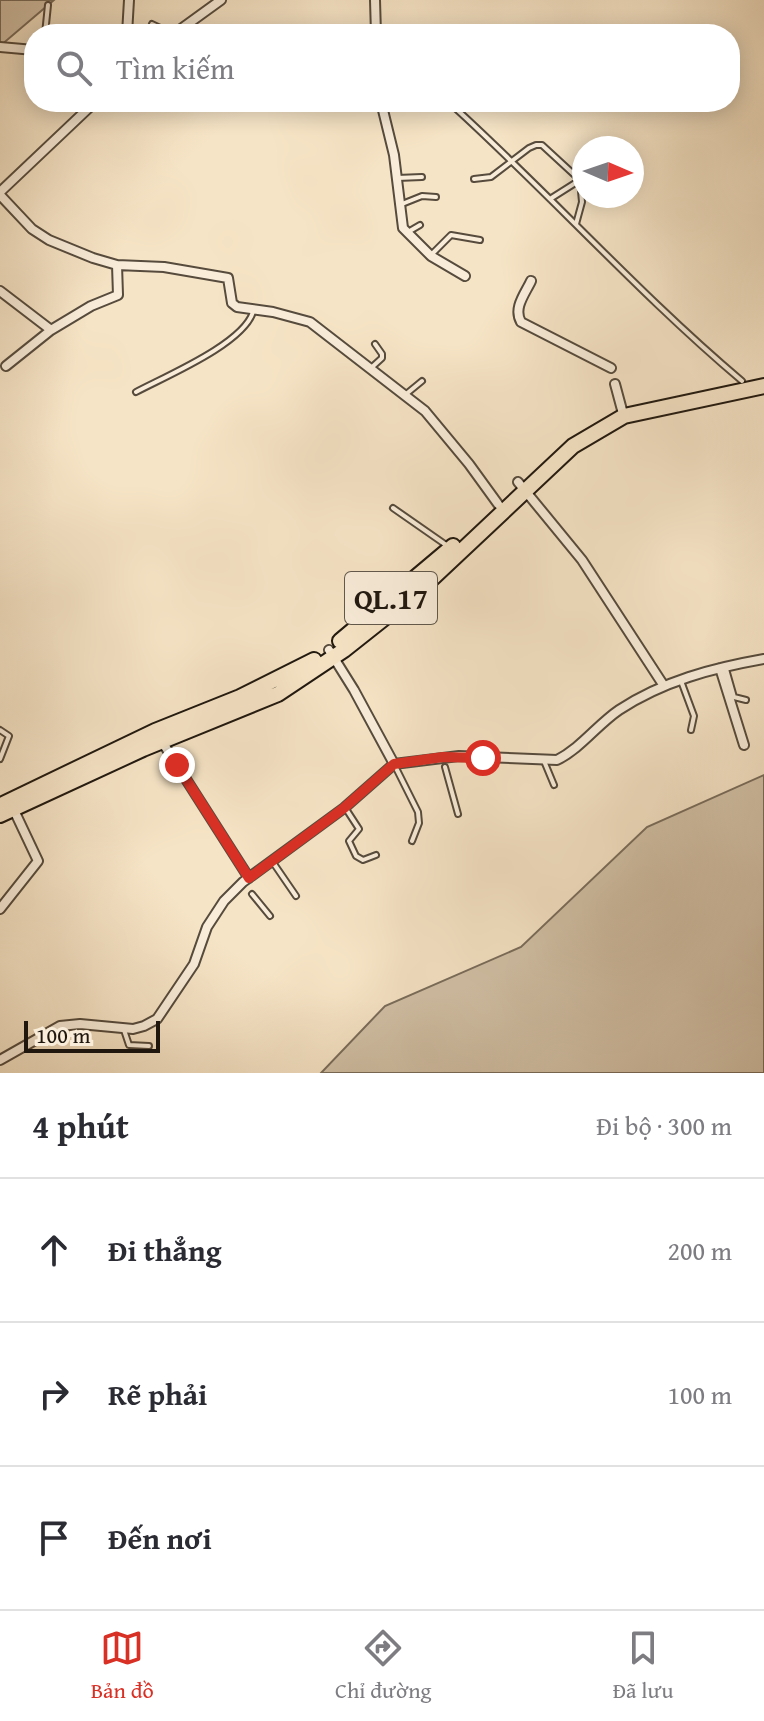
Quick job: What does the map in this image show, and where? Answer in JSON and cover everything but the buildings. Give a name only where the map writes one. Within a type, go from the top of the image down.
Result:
[{"type":"highway","name":"QL.17","points":[[6,808],[331,654],[522,486],[576,434],[605,417],[642,403],[764,378]]},
{"type":"highway","points":[[331,654],[421,589],[522,486],[573,446],[624,416],[764,386]]},
{"type":"street","points":[[128,24],[129,0]]},
{"type":"street","points":[[187,24],[221,0]]},
{"type":"street","points":[[375,0],[376,24]]},
{"type":"street","points":[[0,47],[24,49]]},
{"type":"street","points":[[85,112],[0,193],[32,229],[49,240],[117,265],[164,267],[228,278],[232,303],[310,322],[425,411],[498,504]]},
{"type":"street","points":[[383,112],[397,178],[400,219],[406,233],[431,256],[465,276]]},
{"type":"street","points":[[6,366],[51,330],[91,306],[115,298],[119,290],[117,265]]},
{"type":"street","points":[[531,281],[519,305],[521,322],[611,368]]},
{"type":"street","points":[[0,291],[51,330]]},
{"type":"street","points":[[615,384],[622,410]]},
{"type":"street","points":[[522,486],[582,560],[664,686]]},
{"type":"street","points":[[331,654],[394,764]]},
{"type":"street","points":[[0,1060],[60,1026],[80,1024],[124,1028],[144,1026],[157,1019],[194,964],[207,927],[224,901],[344,808],[394,764],[557,760],[570,753],[609,718],[680,678],[764,659]]},
{"type":"street","points":[[722,667],[744,745]]},
{"type":"street","points":[[158,736],[217,828],[246,882]]},
{"type":"street","points":[[0,909],[38,861],[6,808]]},
{"type":"lane","points":[[46,24],[48,5]]},
{"type":"lane","points":[[460,112],[513,160],[652,301],[742,381]]},
{"type":"lane","points":[[474,179],[491,177],[536,145],[542,145],[572,173]]},
{"type":"lane","points":[[397,178],[422,177]]},
{"type":"lane","points":[[550,199],[572,185]]},
{"type":"lane","points":[[400,205],[422,196],[436,197]]},
{"type":"lane","points":[[576,224],[580,208]]},
{"type":"lane","points":[[406,233],[420,225]]},
{"type":"lane","points":[[431,256],[451,235],[480,240]]},
{"type":"lane","points":[[136,392],[205,356],[248,324],[254,309]]},
{"type":"lane","points":[[369,370],[382,358],[375,344]]},
{"type":"lane","points":[[403,397],[422,381]]},
{"type":"lane","points":[[393,508],[451,548]]},
{"type":"lane","points":[[722,667],[734,697],[746,700]]},
{"type":"lane","points":[[680,678],[694,716],[691,730]]},
{"type":"lane","points":[[0,730],[9,736],[0,759]]},
{"type":"lane","points":[[544,761],[554,785]]},
{"type":"lane","points":[[444,762],[458,814]]},
{"type":"lane","points":[[394,764],[418,812],[419,823],[412,841]]},
{"type":"lane","points":[[344,808],[359,829],[349,841],[356,856],[363,860],[376,855]]},
{"type":"lane","points":[[272,861],[296,896]]},
{"type":"lane","points":[[252,894],[270,916]]},
{"type":"lane","points":[[124,1028],[129,1045],[149,1046]]},
{"type":"shaded area","points":[[0,0],[54,0],[24,24],[0,46]]},
{"type":"shaded area","points":[[764,775],[764,1073],[321,1073],[385,1006],[521,947],[647,827]]},
{"type":"route","points":[[177,765],[249,878],[344,808],[394,764],[443,757],[483,758]]}]
